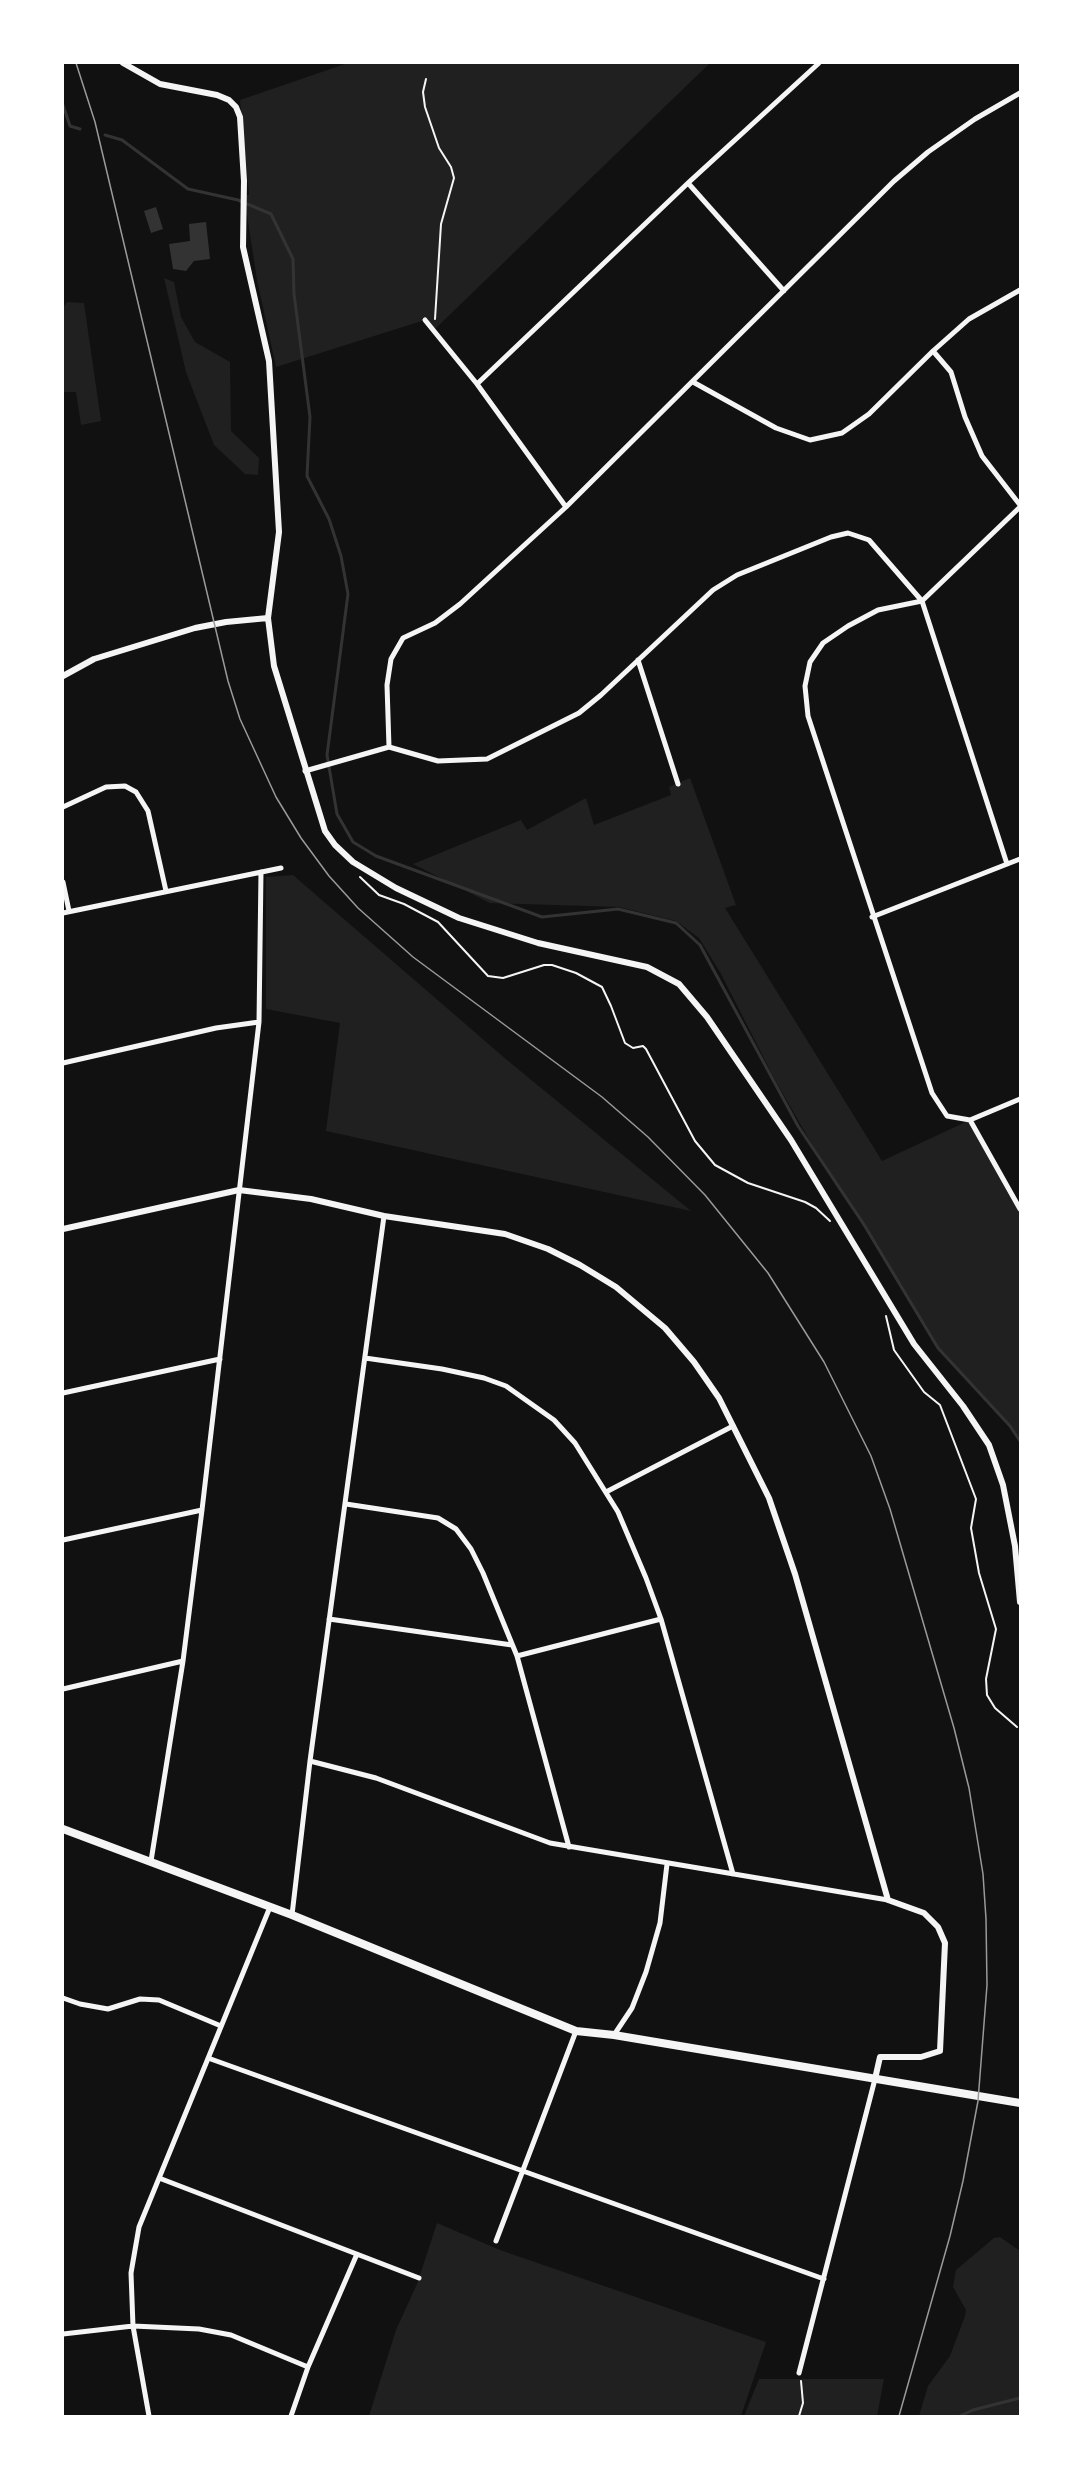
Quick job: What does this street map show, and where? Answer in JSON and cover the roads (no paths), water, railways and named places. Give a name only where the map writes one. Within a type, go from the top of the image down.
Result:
[{"type":"main road","points":[[63,1829],[292,1915],[576,2031],[614,2035],[985,2095],[1020,2103]]},
{"type":"street","points":[[123,63],[160,84],[217,95],[229,100],[240,117],[244,181],[243,247],[269,361],[272,402],[279,532],[268,618],[274,666],[325,831],[335,845],[353,862],[396,888],[459,918],[538,943],[647,967],[679,984],[707,1017],[791,1140],[914,1344],[963,1406],[994,1454],[1003,1485],[1014,1546],[1020,1602]]},
{"type":"street","points":[[477,384],[688,183],[819,63]]},
{"type":"street","points":[[389,747],[387,685],[391,659],[403,638],[435,622],[460,604],[566,507],[894,181],[928,152],[975,119],[1020,93]]},
{"type":"street","points":[[688,183],[784,291]]},
{"type":"street","points":[[693,382],[776,428],[810,440],[842,433],[869,414],[933,351],[969,320],[1020,290]]},
{"type":"street","points":[[425,320],[477,384],[566,507]]},
{"type":"street","points":[[933,351],[951,372],[965,417],[982,456],[1020,506],[922,602],[878,610],[823,642],[810,662],[805,686],[808,716],[872,917],[932,1093],[947,1116],[970,1120],[1020,1099]]},
{"type":"street","points":[[305,771],[389,747],[438,761],[487,759],[579,712],[713,590],[737,575],[831,537],[848,533],[869,540],[922,602],[1007,864]]},
{"type":"street","points":[[63,676],[94,659],[195,628],[268,618]]},
{"type":"street","points":[[638,660],[678,784]]},
{"type":"street","points":[[63,807],[106,787],[125,786],[136,792],[148,811],[166,891]]},
{"type":"street","points":[[872,917],[1020,859]]},
{"type":"street","points":[[63,882],[66,912],[281,868]]},
{"type":"street","points":[[150,1861],[183,1661],[259,1022],[261,872]]},
{"type":"street","points":[[63,1063],[216,1029],[259,1022]]},
{"type":"street","points":[[970,1120],[1020,1209]]},
{"type":"street","points":[[63,1229],[239,1190],[311,1199],[384,1216],[505,1234],[548,1249],[580,1264],[616,1287],[665,1328],[694,1362],[718,1398],[769,1498],[795,1574],[888,1900]]},
{"type":"street","points":[[292,1915],[310,1761],[384,1216]]},
{"type":"street","points":[[365,1358],[442,1369],[484,1378],[506,1386],[554,1420],[575,1443],[606,1492],[630,1541],[661,1619],[733,1874]]},
{"type":"street","points":[[63,1394],[220,1359]]},
{"type":"street","points":[[606,1492],[733,1426]]},
{"type":"street","points":[[346,1504],[438,1518],[456,1529],[471,1549],[517,1656],[569,1847]]},
{"type":"street","points":[[63,1540],[202,1510]]},
{"type":"street","points":[[329,1619],[512,1645]]},
{"type":"street","points":[[517,1656],[661,1619]]},
{"type":"street","points":[[63,1689],[183,1661]]},
{"type":"street","points":[[310,1761],[376,1778],[550,1843],[888,1900],[924,1913],[938,1927],[945,1943],[940,2051],[921,2057],[880,2057],[799,2373]]},
{"type":"street","points":[[614,2035],[632,2008],[646,1972],[660,1923],[668,1864]]},
{"type":"street","points":[[149,2416],[134,2326],[131,2273],[139,2227],[270,1907]]},
{"type":"street","points":[[63,1998],[108,2009],[140,1999],[159,2000],[221,2026]]},
{"type":"street","points":[[496,2241],[576,2031]]},
{"type":"street","points":[[208,2058],[824,2279]]},
{"type":"street","points":[[159,2178],[419,2278]]},
{"type":"street","points":[[291,2416],[308,2367],[357,2254]]},
{"type":"street","points":[[63,2334],[134,2326],[199,2329],[231,2335],[308,2367]]},
{"type":"waterway","points":[[63,105],[70,126],[80,129]]},
{"type":"waterway","points":[[105,135],[122,140],[188,189],[238,200],[271,214],[293,259],[294,294],[310,417],[307,476],[329,519],[341,556],[348,594],[327,755],[337,814],[353,842],[376,856],[542,917],[618,909],[676,923],[700,945],[798,1126],[863,1223],[938,1348],[1010,1426],[1020,1441]]},
{"type":"waterway","points":[[960,2416],[973,2410],[1020,2398]]},
{"type":"tram line","points":[[76,63],[95,122],[228,681],[240,719],[276,797],[301,838],[329,876],[358,908],[413,957],[602,1097],[648,1137],[705,1195],[768,1273],[824,1362],[871,1456],[890,1509],[954,1728],[969,1788],[983,1874],[987,1985],[978,2101],[963,2181],[950,2236],[899,2416]]}]
